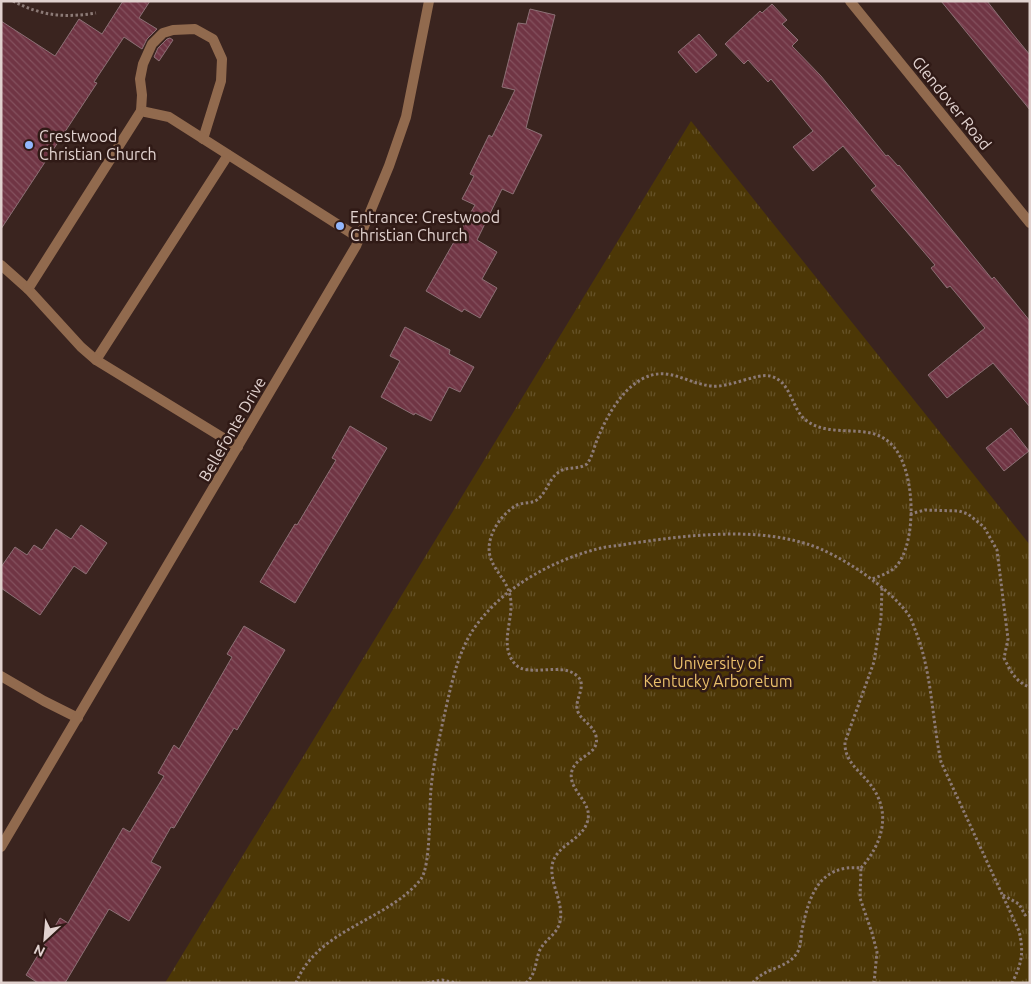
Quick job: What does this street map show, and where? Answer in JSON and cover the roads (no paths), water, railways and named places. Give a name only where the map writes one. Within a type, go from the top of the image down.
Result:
[{"type":"street","name":"Bellefonte Drive","points":[[1,847],[238,447],[359,238],[389,166],[406,117],[429,1]]},
{"type":"street","name":"Glendover Road","points":[[850,1],[1030,223]]},
{"type":"street","points":[[28,289],[140,111],[142,95],[140,79],[143,64],[152,44],[163,33],[173,30],[195,29],[213,39],[222,59],[221,81],[203,139]]},
{"type":"street","points":[[140,111],[170,117],[228,156],[359,238]]},
{"type":"street","points":[[96,360],[228,156]]},
{"type":"street","points":[[1,265],[28,289],[80,347],[96,360],[238,447]]},
{"type":"street","points":[[1,676],[78,718]]},
{"type":"place","name":"Crestwood Christian Church","points":[[29,145]]},
{"type":"place","name":"Entrance: Crestwood Christian Church","points":[[340,226]]},
{"type":"park label","name":"University of Kentucky Arboretum","points":[[718,672]]}]
